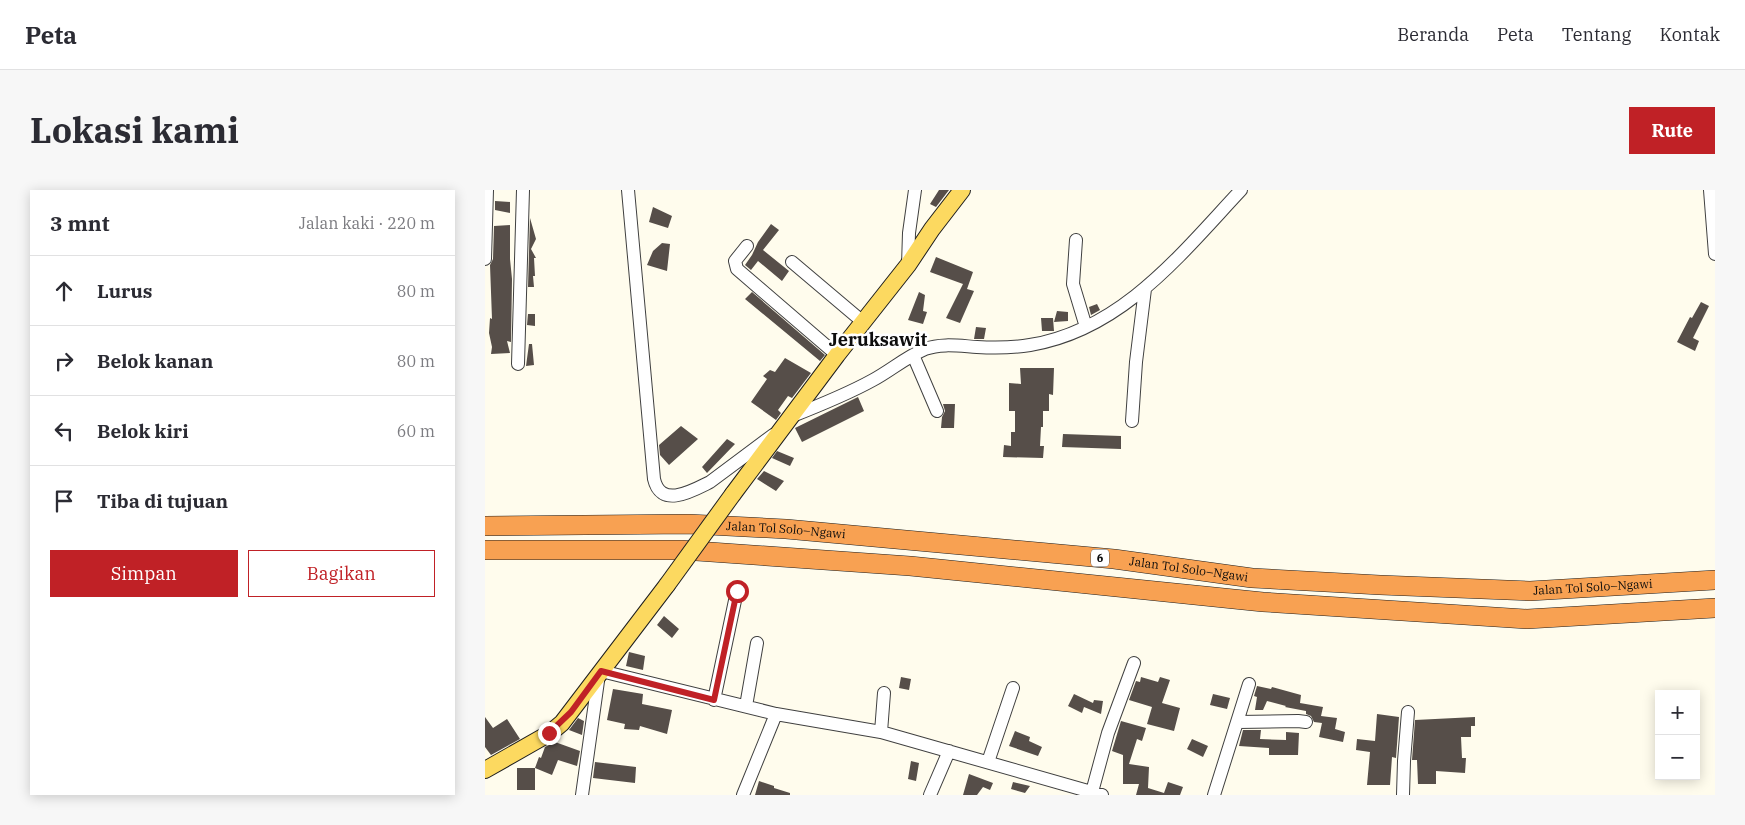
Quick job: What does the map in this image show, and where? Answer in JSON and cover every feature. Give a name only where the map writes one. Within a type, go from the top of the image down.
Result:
[{"type":"highway","name":"Jalan Tol Solo–Ngawi","points":[[485,526],[689,524],[786,529],[1104,558],[1252,578],[1530,591],[1715,580]]},
{"type":"highway","name":"Jalan Tol Solo–Ngawi","points":[[485,550],[692,550],[920,567],[1263,602],[1527,619],[1715,608]]},
{"type":"main road","points":[[485,770],[549,733],[571,712],[785,424],[963,190]]},
{"type":"street","points":[[485,259],[487,190]]},
{"type":"street","points":[[518,364],[523,190]]},
{"type":"street","points":[[628,190],[654,479],[656,488],[669,496],[683,494],[710,482],[785,424],[875,379],[925,349],[938,346],[1016,348],[1043,343],[1113,313],[1145,289],[1169,267],[1241,190]]},
{"type":"street","points":[[907,265],[915,190]]},
{"type":"street","points":[[1710,190],[1715,254]]},
{"type":"street","points":[[1077,240],[1073,284],[1086,326]]},
{"type":"street","points":[[747,246],[735,261],[737,269],[837,355]]},
{"type":"street","points":[[792,262],[863,322]]},
{"type":"street","points":[[1132,421],[1136,362],[1145,289]]},
{"type":"street","points":[[913,355],[937,411]]},
{"type":"street","points":[[714,700],[737,591]]},
{"type":"street","points":[[746,706],[757,643]]},
{"type":"street","points":[[582,795],[600,672],[776,714],[881,732],[1097,794],[1108,733],[1134,663]]},
{"type":"street","points":[[1213,795],[1249,684]]},
{"type":"street","points":[[988,762],[1013,688]]},
{"type":"street","points":[[881,732],[884,694]]},
{"type":"street","points":[[1403,795],[1408,712]]},
{"type":"street","points":[[743,795],[776,714]]},
{"type":"street","points":[[1238,722],[1306,722]]},
{"type":"street","points":[[930,795],[949,751]]},
{"type":"building","points":[[939,190],[949,190],[936,207],[930,204]]},
{"type":"building","points":[[495,201],[510,202],[510,213],[495,210]]},
{"type":"building","points":[[653,207],[672,216],[668,228],[649,222]]},
{"type":"building","points":[[530,218],[536,239],[531,249],[536,258],[534,258],[534,287],[528,287]]},
{"type":"building","points":[[771,224],[779,230],[763,250],[789,271],[782,281],[758,261],[751,270],[745,265]]},
{"type":"building","points":[[510,225],[512,279],[511,342],[507,341],[510,353],[491,354],[492,347],[489,333],[490,318],[492,319],[490,265],[493,259],[494,226]]},
{"type":"building","points":[[662,243],[670,244],[667,271],[647,265],[653,251]]},
{"type":"building","points":[[936,257],[973,272],[967,289],[974,291],[960,323],[946,318],[963,284],[930,272]]},
{"type":"building","points":[[752,292],[825,355],[820,361],[745,299]]},
{"type":"building","points":[[919,292],[925,295],[923,311],[927,312],[923,324],[908,320]]},
{"type":"building","points":[[1701,302],[1709,306],[1693,338],[1699,341],[1695,351],[1677,342],[1690,317],[1692,318]]},
{"type":"building","points":[[1097,304],[1100,310],[1091,315],[1089,307]]},
{"type":"building","points":[[1057,311],[1068,312],[1068,321],[1054,322]]},
{"type":"building","points":[[528,314],[535,314],[535,326],[527,325]]},
{"type":"building","points":[[1041,318],[1053,318],[1054,331],[1042,331]]},
{"type":"building","points":[[976,327],[986,328],[984,339],[974,339]]},
{"type":"building","points":[[529,344],[532,344],[534,365],[526,366]]},
{"type":"building","points":[[785,358],[811,373],[792,398],[788,396],[778,410],[781,413],[776,420],[751,402],[767,379],[763,376],[770,370],[775,372]]},
{"type":"building","points":[[1020,368],[1054,368],[1053,395],[1049,394],[1049,411],[1043,411],[1043,427],[1041,427],[1040,446],[1044,446],[1043,458],[1003,457],[1004,445],[1011,446],[1011,432],[1015,432],[1015,411],[1009,411],[1009,383],[1021,384]]},
{"type":"building","points":[[858,397],[864,411],[802,442],[795,428]]},
{"type":"building","points":[[943,404],[955,404],[954,428],[941,428],[942,417],[945,411]]},
{"type":"building","points":[[681,426],[698,439],[669,465],[660,455],[659,445]]},
{"type":"building","points":[[1063,434],[1121,436],[1121,449],[1062,447]]},
{"type":"building","points":[[727,439],[735,444],[707,473],[702,467]]},
{"type":"building","points":[[777,451],[794,458],[790,466],[772,458]]},
{"type":"building","points":[[764,471],[784,481],[776,491],[757,479]]},
{"type":"building","points":[[664,616],[679,629],[672,638],[657,625]]},
{"type":"building","points":[[629,652],[645,656],[643,670],[626,666]]},
{"type":"building","points":[[901,677],[911,679],[909,690],[899,688]]},
{"type":"building","points":[[1141,677],[1158,682],[1160,677],[1170,680],[1162,703],[1180,708],[1174,731],[1147,724],[1152,707],[1129,700],[1136,681],[1140,682]]},
{"type":"building","points":[[1257,686],[1271,689],[1272,687],[1301,695],[1300,703],[1323,707],[1321,716],[1337,718],[1335,729],[1345,732],[1343,742],[1319,737],[1322,723],[1314,722],[1311,716],[1306,714],[1306,711],[1267,701],[1263,710],[1255,710],[1257,697],[1254,696]]},
{"type":"building","points":[[613,689],[643,694],[642,704],[672,710],[667,734],[640,726],[639,730],[624,729],[625,724],[607,720]]},
{"type":"building","points":[[1074,694],[1093,703],[1094,700],[1103,701],[1101,714],[1084,707],[1082,713],[1068,706]]},
{"type":"building","points":[[1213,694],[1230,698],[1227,709],[1210,705]]},
{"type":"building","points":[[1377,714],[1399,717],[1396,758],[1392,757],[1390,785],[1367,785],[1370,752],[1356,750],[1357,739],[1375,741]]},
{"type":"building","points":[[485,717],[493,728],[507,719],[520,739],[491,755],[485,747]]},
{"type":"building","points":[[1475,717],[1475,726],[1471,726],[1471,737],[1461,737],[1462,758],[1466,758],[1465,773],[1436,771],[1436,784],[1418,784],[1417,760],[1412,760],[1415,720]]},
{"type":"building","points":[[578,718],[584,721],[582,735],[569,730]]},
{"type":"building","points":[[1121,721],[1146,728],[1142,741],[1137,739],[1129,764],[1149,767],[1148,788],[1164,793],[1168,782],[1183,787],[1180,795],[1136,795],[1139,784],[1123,784],[1123,755],[1112,751]]},
{"type":"building","points":[[1243,730],[1261,730],[1260,739],[1286,740],[1286,732],[1299,733],[1298,755],[1269,755],[1269,748],[1239,746]]},
{"type":"building","points":[[1015,731],[1030,737],[1029,741],[1042,747],[1038,756],[1009,746]]},
{"type":"building","points":[[1192,739],[1208,746],[1203,757],[1187,749]]},
{"type":"building","points":[[555,742],[580,751],[577,766],[558,760],[552,775],[535,768],[545,747]]},
{"type":"building","points":[[911,761],[919,763],[916,781],[908,779]]},
{"type":"building","points":[[595,762],[636,767],[635,783],[593,778]]},
{"type":"building","points":[[517,768],[535,768],[535,790],[517,790]]},
{"type":"building","points":[[969,774],[993,783],[990,790],[983,787],[977,795],[963,795]]},
{"type":"building","points":[[759,781],[790,793],[790,795],[755,795]]},
{"type":"building","points":[[1013,782],[1030,786],[1025,793],[1011,789]]},
{"type":"district","name":"Jeruksawit","points":[[878,340]]},
{"type":"route","points":[[549,733],[571,712],[601,671],[714,700],[737,591]]}]
